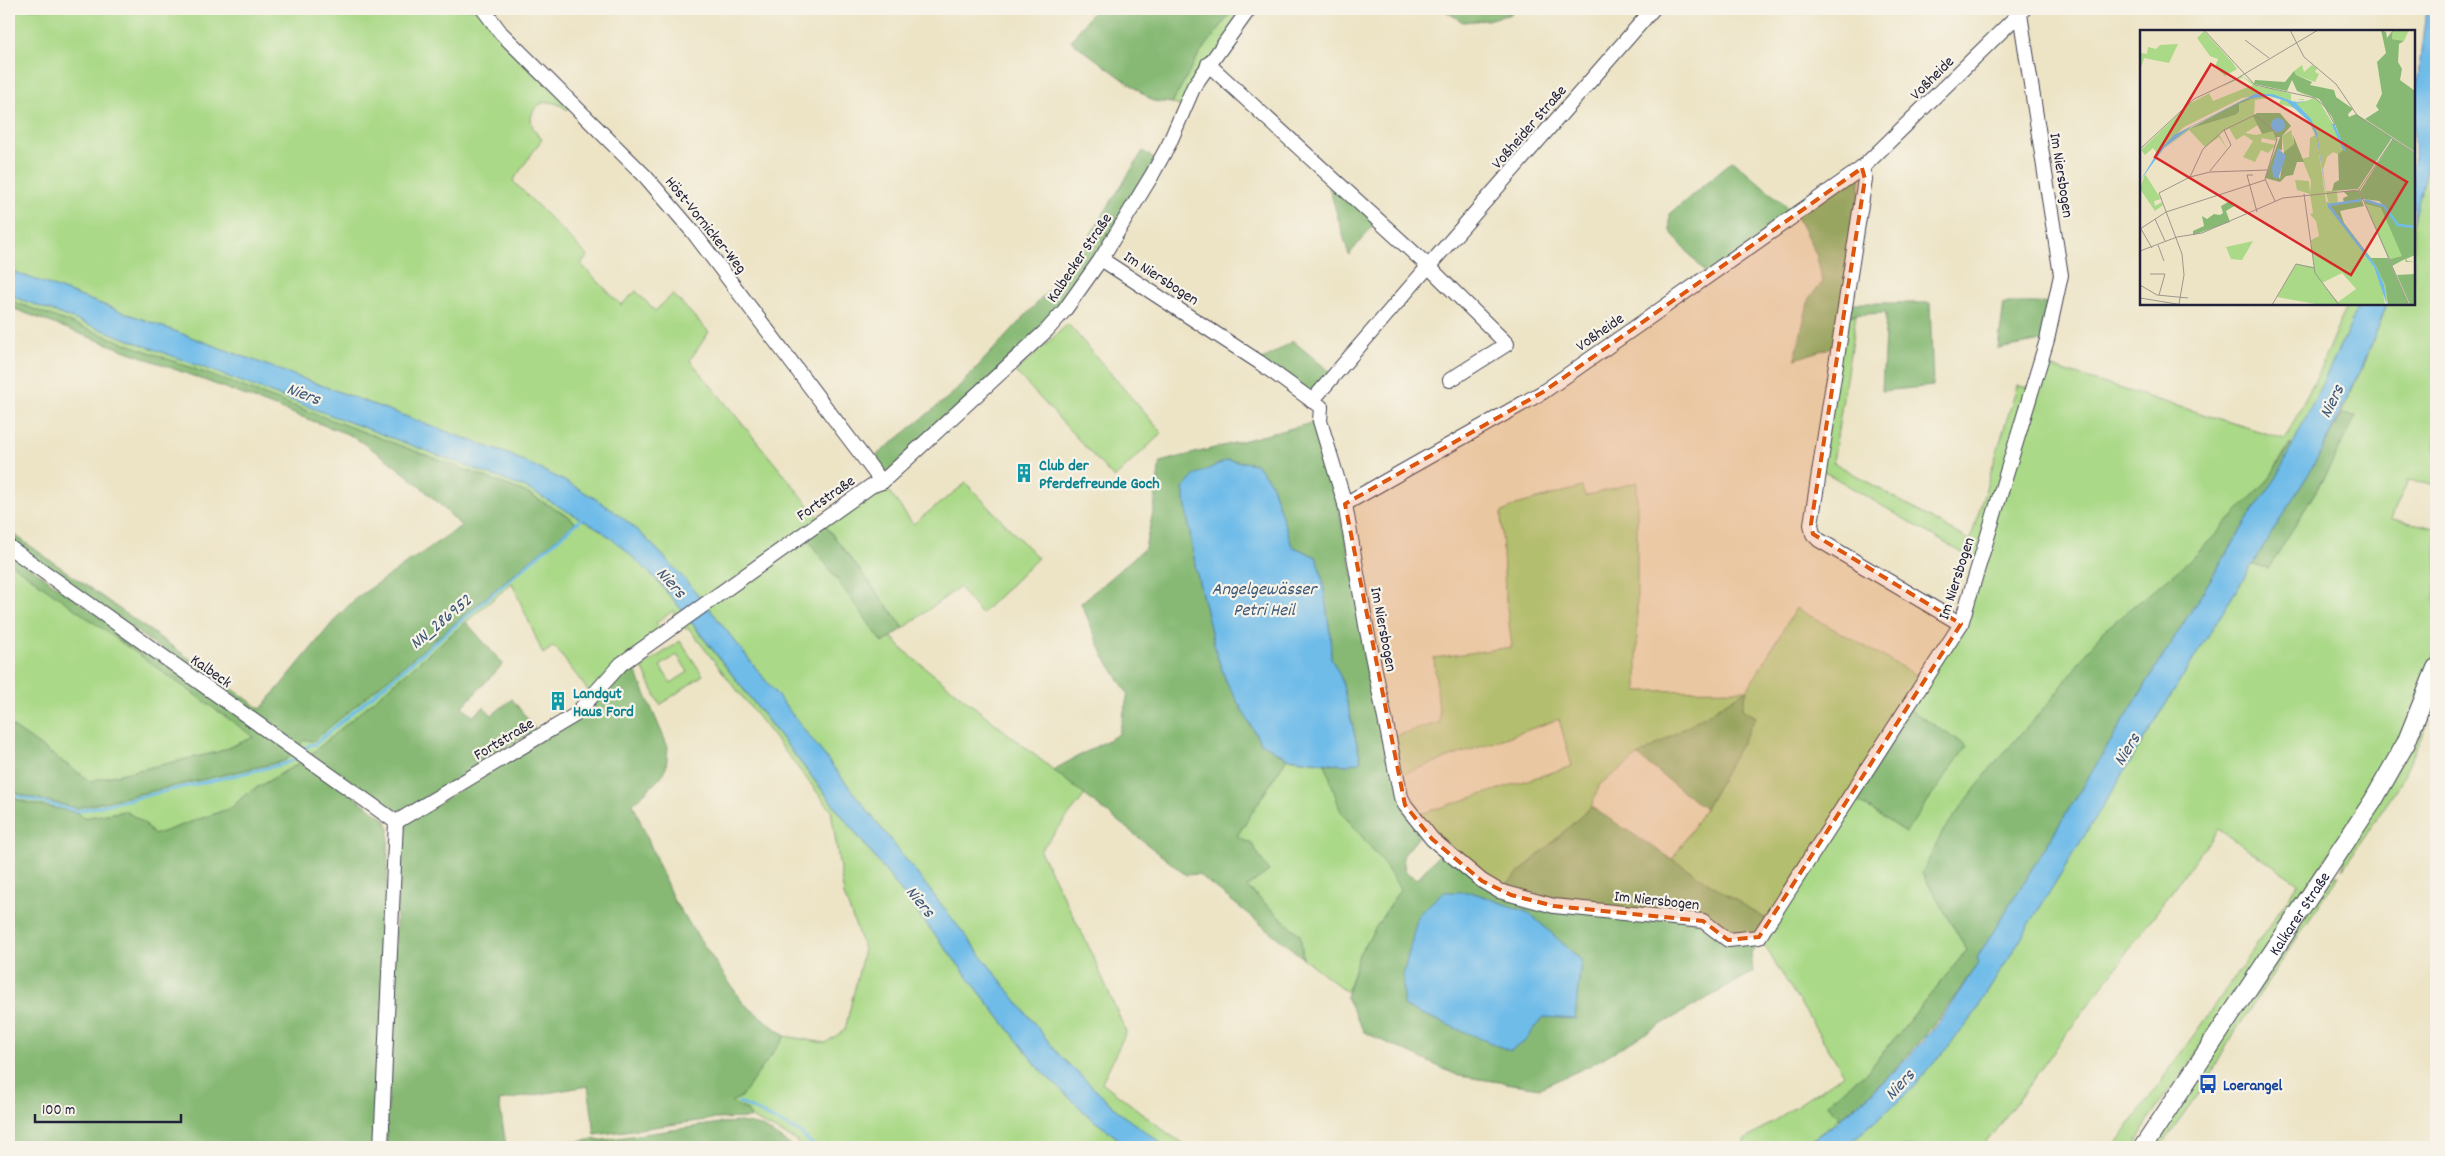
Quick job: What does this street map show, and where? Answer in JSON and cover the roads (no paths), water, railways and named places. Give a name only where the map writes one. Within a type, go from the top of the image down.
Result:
[{"type":"main road","name":"Kalkarer Straße","points":[[2143,1147],[2373,801],[2406,743],[2436,668]]},
{"type":"street","name":"Höst-Vornicker-Weg","points":[[483,9],[501,33],[645,176],[694,232],[882,482]]},
{"type":"street","name":"Kalbecker Straße","points":[[882,482],[1047,330],[1064,311],[1101,259],[1152,175],[1169,144],[1194,86],[1249,9]]},
{"type":"street","name":"Voßheider Straße","points":[[1312,400],[1427,265],[1492,194],[1653,9]]},
{"type":"street","name":"Voßheide","points":[[1345,504],[1543,392],[1862,168],[2022,11]]},
{"type":"street","name":"Im Niersbogen","points":[[1101,259],[1259,362],[1321,407],[1320,421],[1345,504],[1367,631],[1401,797],[1405,805],[1432,839],[1482,881],[1511,895],[1554,906],[1703,921],[1728,940],[1759,937],[1961,624],[2047,340],[2060,285],[2060,265],[2022,11]]},
{"type":"street","points":[[1208,64],[1427,265],[1507,344],[1450,380]]},
{"type":"street","points":[[1862,168],[1865,179],[1811,524],[1813,534],[1819,540],[1961,624]]},
{"type":"street","name":"Fortstraße","points":[[396,822],[575,715],[622,664],[684,617],[864,491],[882,482]]},
{"type":"street","name":"Kalbeck","points":[[9,547],[396,822]]},
{"type":"street","points":[[381,1147],[396,822]]},
{"type":"water","points":[[2426,9],[2436,9],[2436,126],[2415,217],[2415,102]]},
{"type":"water","name":"Niers","points":[[9,270],[510,455],[577,488],[624,519],[667,560],[712,612],[1059,1055],[1122,1115],[1167,1147],[1129,1147],[1091,1118],[1042,1072],[660,583],[622,547],[599,529],[526,488],[9,295]]},
{"type":"water","name":"Niers","points":[[2358,305],[2387,305],[2352,388],[2312,468],[1969,1022],[1909,1092],[1845,1147],[1802,1147],[1850,1111],[1894,1071],[1945,1013],[1979,961],[1977,958],[2251,514],[2277,477],[2350,326]]},
{"type":"water","name":"Angelgewässer Petri Heil","points":[[1228,460],[1256,464],[1271,483],[1292,546],[1316,557],[1322,576],[1330,633],[1331,658],[1341,678],[1361,761],[1347,765],[1287,758],[1260,742],[1226,681],[1217,656],[1196,570],[1183,488],[1195,475]]},
{"type":"water","points":[[1443,892],[1471,892],[1529,913],[1581,960],[1575,1019],[1543,1017],[1525,1041],[1510,1051],[1403,1006],[1403,976],[1418,915]]},
{"type":"waterway","name":"NN_286952","points":[[304,750],[309,745],[315,744],[585,516]]},
{"type":"waterway","name":"NN_286952","points":[[9,794],[78,811],[284,764],[297,758]]},
{"type":"waterway","points":[[739,1102],[799,1132],[815,1147]]},
{"type":"place","name":"Club der Pferdefreunde Goch","points":[[1024,473]]},
{"type":"place","name":"Landgut Haus Ford","points":[[558,701]]},
{"type":"place","name":"Loerangel","points":[[2208,1084]]}]
